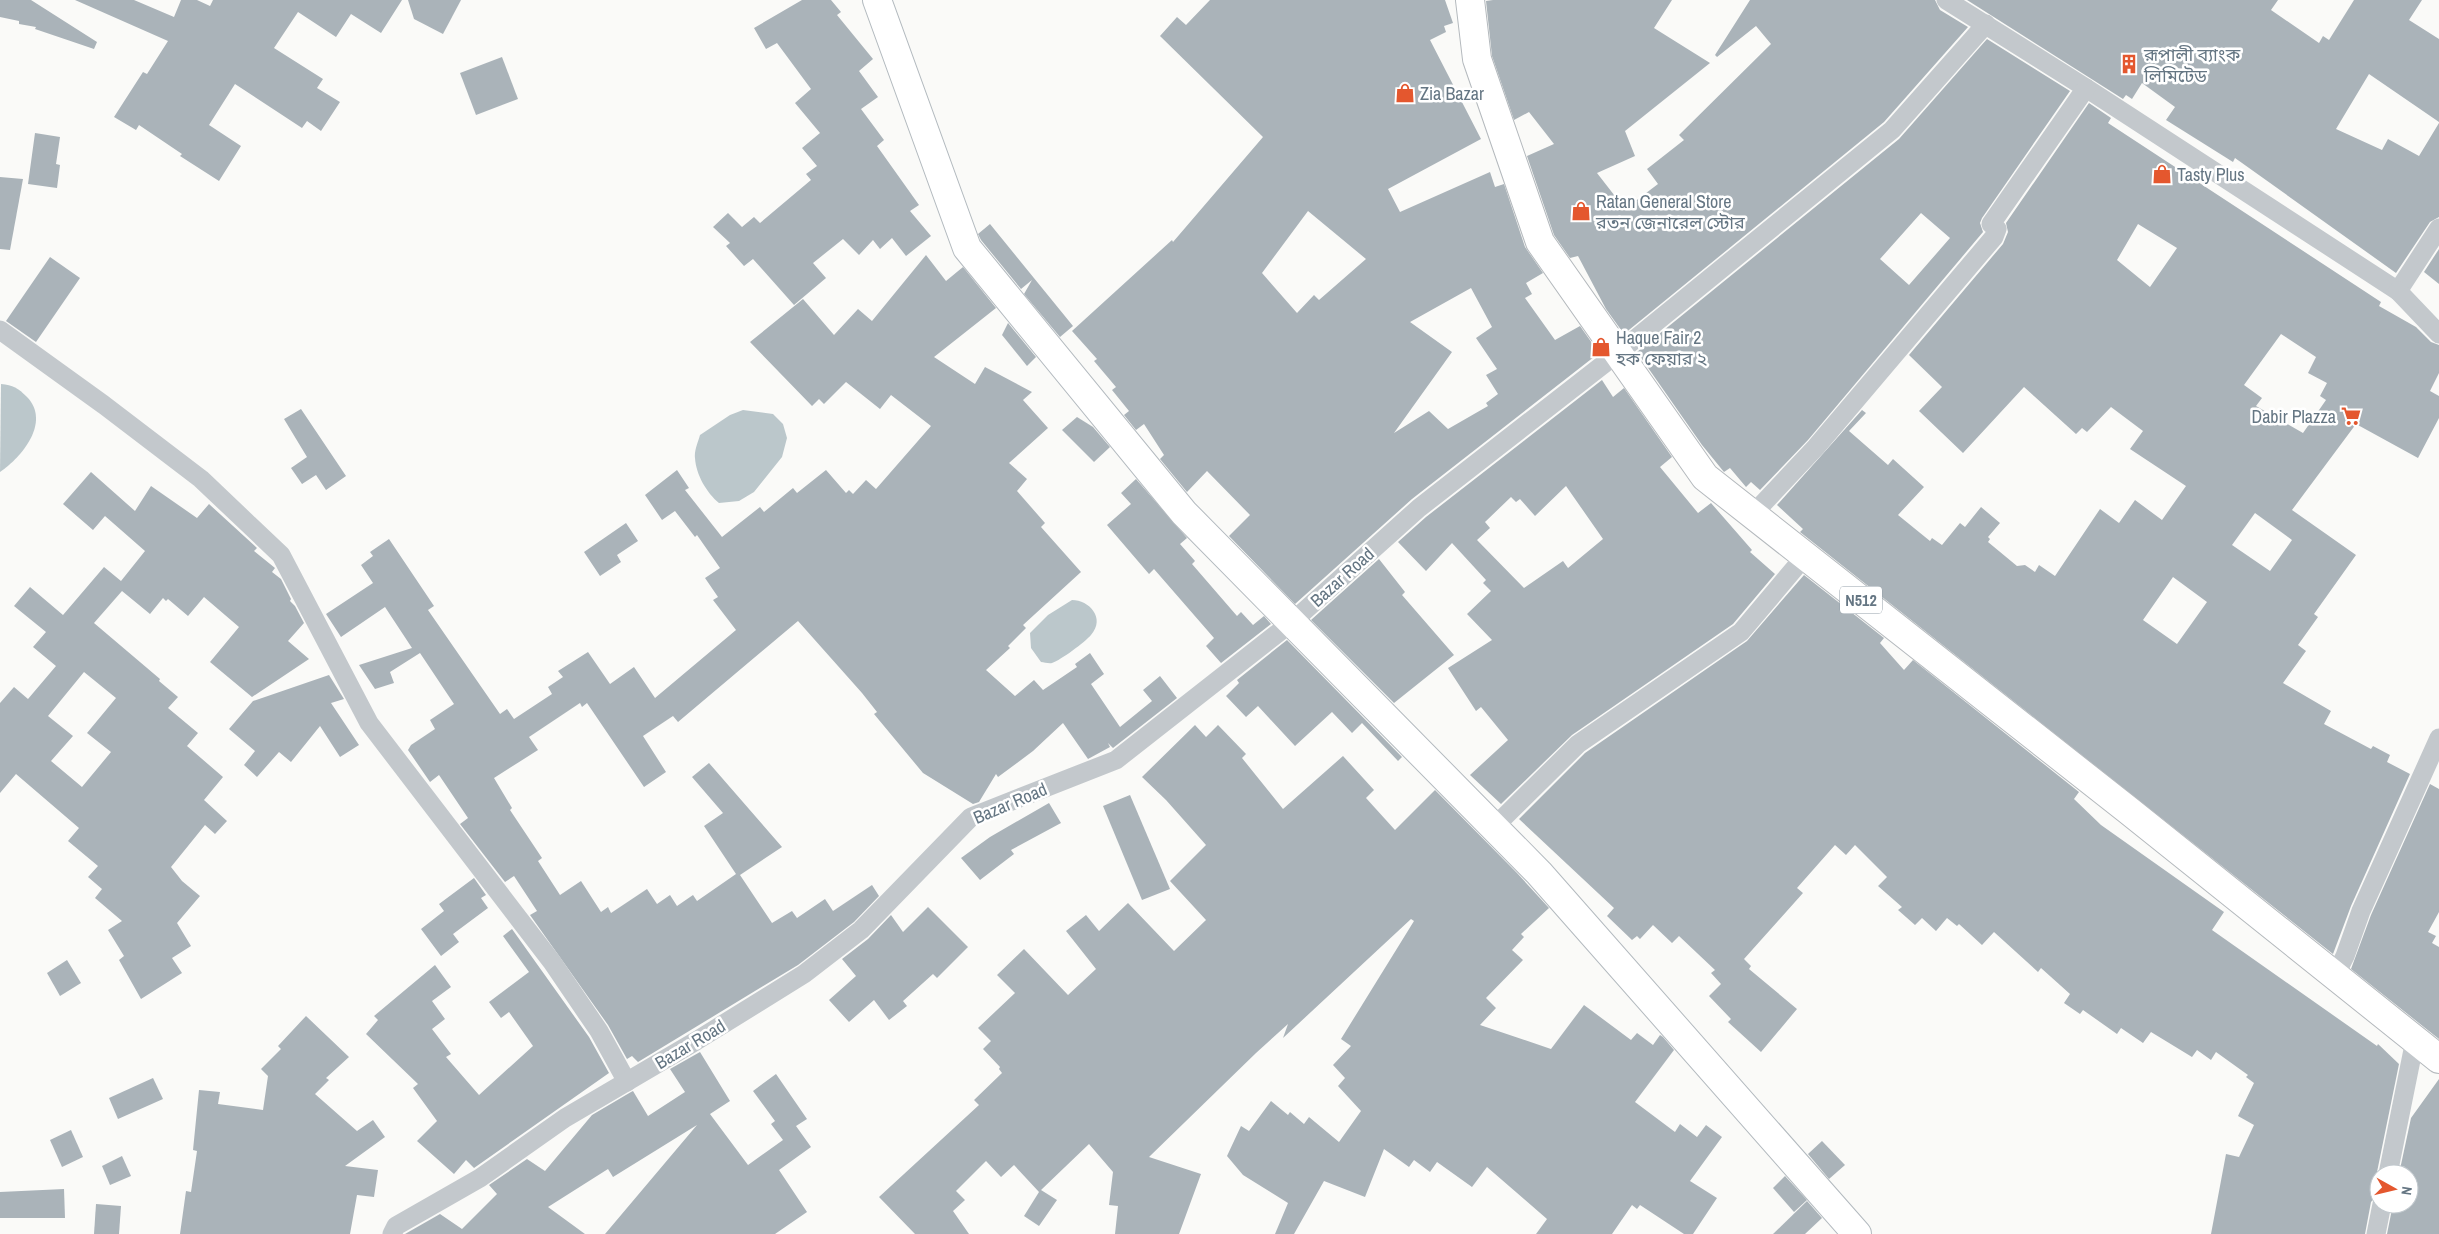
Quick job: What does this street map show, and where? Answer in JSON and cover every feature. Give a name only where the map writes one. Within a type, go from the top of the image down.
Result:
[{"type":"main road","points":[[877,0],[967,248],[1184,513],[1539,873],[1856,1234]]},
{"type":"main road","name":"N512","points":[[1470,0],[1477,59],[1540,242],[1705,477],[2439,1059]]},
{"type":"street","points":[[1946,0],[2086,88],[2398,291],[2439,334]]},
{"type":"street","name":"Bazar Road","points":[[392,1234],[396,1226],[480,1178],[565,1118],[804,974],[861,930],[971,817],[1116,760],[1292,622],[1418,508],[1618,353],[1892,130],[1986,24]]},
{"type":"street","points":[[1754,514],[1816,447],[1994,238],[1997,229],[1991,224],[2086,88]]},
{"type":"street","points":[[2398,291],[2439,228]]},
{"type":"street","points":[[0,330],[104,405],[201,479],[281,555],[369,723],[552,962],[599,1031],[627,1082]]},
{"type":"street","points":[[1494,827],[1578,744],[1741,632],[1805,556]]},
{"type":"street","points":[[2335,976],[2361,911],[2439,738]]},
{"type":"street","points":[[2390,1164],[2415,1040]]},
{"type":"street","points":[[2376,1234],[2380,1214]]},
{"type":"shaded area","points":[[1,384],[12,386],[24,394],[34,407],[36,417],[35,428],[25,448],[0,472]]},
{"type":"shaded area","points":[[743,410],[773,414],[783,424],[787,438],[782,457],[754,492],[739,501],[719,503],[706,489],[700,477],[695,458],[696,447],[700,435],[730,415]]},
{"type":"shaded area","points":[[1072,600],[1084,603],[1094,611],[1097,622],[1095,629],[1084,642],[1061,658],[1051,663],[1041,662],[1031,648],[1030,633],[1048,615]]},
{"type":"building","points":[[0,0],[31,0],[97,42],[94,49],[35,29],[36,27],[19,24],[19,21],[0,17]]},
{"type":"building","points":[[75,0],[134,0],[174,17],[181,0],[197,0],[210,6],[213,0],[402,0],[381,33],[351,14],[336,37],[298,12],[274,48],[323,79],[317,88],[340,102],[321,131],[307,121],[302,128],[235,84],[209,125],[241,146],[219,181],[180,156],[182,154],[139,125],[136,130],[114,117],[143,72],[147,74],[168,41]]},
{"type":"building","points":[[408,0],[461,0],[443,34],[414,19]]},
{"type":"building","points":[[802,0],[831,0],[841,12],[837,15],[873,59],[859,71],[878,97],[861,109],[884,140],[877,146],[919,205],[910,211],[931,236],[906,256],[892,238],[880,249],[873,240],[859,255],[843,239],[813,263],[826,278],[794,305],[753,259],[744,266],[726,246],[730,243],[713,227],[728,213],[742,227],[754,217],[760,223],[811,180],[806,174],[817,166],[802,148],[820,133],[795,103],[811,89],[777,43],[766,49],[754,28]]},
{"type":"building","points":[[1210,0],[1445,0],[1453,23],[1444,26],[1446,32],[1430,40],[1481,139],[1388,189],[1400,212],[1490,172],[1495,187],[1504,184],[1525,247],[1543,273],[1526,283],[1532,294],[1525,298],[1555,340],[1580,326],[1599,353],[1412,499],[1295,604],[1229,536],[1250,515],[1207,471],[1187,492],[1160,459],[1164,455],[1144,424],[1136,430],[1124,415],[1129,411],[1112,390],[1116,387],[1094,361],[1097,359],[1072,331],[1172,240],[1173,242],[1263,137],[1160,36],[1177,17],[1186,25]],"holes":[[[1308,211],[1366,259],[1319,300],[1314,295],[1297,313],[1262,273]],[[1471,288],[1492,327],[1476,338],[1497,369],[1486,375],[1498,394],[1486,403],[1488,406],[1448,429],[1429,411],[1394,433],[1452,352],[1410,322]]]},
{"type":"building","points":[[1672,0],[1654,28],[1710,63],[1625,131],[1635,156],[1597,173],[1625,209],[1658,184],[1647,169],[1684,140],[1679,135],[1771,44],[1756,26],[1717,57],[1715,55],[1750,0],[1935,0],[1940,10],[1968,27],[1884,122],[1624,334],[1606,309],[1578,256],[1570,258],[1554,235],[1527,156],[1554,144],[1529,112],[1514,120],[1492,56],[1486,1]]},
{"type":"building","points":[[1967,0],[2278,0],[2271,10],[2319,43],[2323,36],[2329,40],[2354,0],[2422,0],[2409,20],[2439,39],[2439,122],[2369,74],[2336,129],[2382,150],[2388,139],[2419,156],[2439,123],[2439,217],[2430,222],[2396,273],[2235,158],[2233,162],[2166,120],[2175,107],[2142,83],[2132,99],[2126,95],[2123,99]]},
{"type":"building","points":[[1987,39],[2070,91],[1982,218],[1980,223],[1983,232],[1808,440],[1760,490],[1751,482],[1746,487],[1730,468],[1724,472],[1702,445],[1637,352],[1899,139]],"holes":[[[1921,213],[1950,238],[1909,285],[1880,259]]]},
{"type":"building","points":[[502,57],[518,99],[476,115],[460,73]]},
{"type":"building","points":[[2089,103],[2111,118],[2108,123],[2381,302],[2379,306],[2416,327],[2431,342],[2439,345],[2439,373],[2430,391],[2439,396],[2439,418],[2418,458],[2356,424],[2292,510],[2356,555],[2314,614],[2318,617],[2298,645],[2306,651],[2283,683],[2331,711],[2324,724],[2371,749],[2373,746],[2390,755],[2387,762],[2410,774],[2351,906],[2333,954],[1800,532],[1803,529],[1777,505],[1862,410],[1866,413],[1849,431],[1888,465],[1893,459],[1924,487],[1898,515],[1930,541],[1932,538],[1942,545],[1960,523],[1965,527],[1981,507],[2000,523],[1988,537],[1990,539],[1988,542],[2017,566],[2025,565],[2035,572],[2039,565],[2055,576],[2100,509],[2119,523],[2135,500],[2162,520],[2186,486],[2130,449],[2143,431],[2111,407],[2087,432],[2082,428],[2076,434],[2024,387],[1963,453],[1919,411],[1942,387],[1909,355],[2003,244],[2008,232],[2006,223]],"holes":[[[2138,224],[2177,248],[2150,287],[2117,260]],[[2281,334],[2316,357],[2308,373],[2327,383],[2320,396],[2326,400],[2303,433],[2256,406],[2262,398],[2244,385]],[[2255,513],[2292,540],[2270,571],[2232,545]],[[2173,577],[2207,602],[2177,644],[2143,620]]]},
{"type":"building","points":[[35,133],[60,137],[56,164],[60,165],[57,188],[28,184]]},
{"type":"building","points":[[0,177],[23,179],[10,250],[0,249]]},
{"type":"building","points":[[990,224],[1073,326],[1060,337],[1024,294],[1032,280],[1021,289],[981,240],[978,234]]},
{"type":"building","points":[[2439,249],[2439,284],[2424,272]]},
{"type":"building","points":[[926,255],[946,281],[963,267],[996,308],[934,357],[975,384],[985,367],[1032,392],[1023,400],[1048,428],[1009,463],[1027,479],[1017,491],[1045,523],[1041,527],[1081,572],[1023,625],[1026,628],[1008,646],[1010,648],[986,670],[1015,696],[1034,680],[1043,690],[1077,667],[1075,664],[1090,653],[1104,674],[1091,684],[1120,727],[1152,701],[1143,690],[1160,676],[1177,698],[1113,748],[1108,743],[1110,747],[1088,759],[1063,723],[1033,751],[998,777],[996,774],[979,802],[973,804],[923,773],[874,714],[877,712],[862,693],[798,621],[678,722],[673,716],[643,736],[666,772],[644,787],[587,703],[582,707],[580,703],[529,737],[538,750],[494,778],[512,808],[510,810],[542,858],[538,861],[560,895],[581,881],[601,912],[608,907],[611,913],[647,889],[657,904],[670,895],[677,906],[693,895],[697,901],[736,874],[704,826],[723,813],[692,777],[709,763],[782,847],[740,875],[772,923],[792,911],[797,918],[825,899],[833,911],[872,885],[879,896],[854,922],[798,965],[638,1062],[632,1056],[627,1059],[608,1025],[530,915],[537,911],[514,876],[505,882],[460,824],[468,818],[439,775],[430,782],[408,750],[411,745],[435,729],[430,720],[454,704],[420,653],[390,672],[394,683],[375,689],[359,665],[412,648],[385,607],[341,637],[326,614],[373,583],[361,565],[373,556],[370,552],[389,539],[434,606],[428,610],[500,714],[507,709],[514,719],[552,694],[548,687],[563,677],[558,671],[588,652],[610,684],[634,667],[655,698],[736,630],[713,600],[718,597],[705,578],[720,568],[697,535],[695,537],[675,511],[662,520],[645,495],[677,470],[689,488],[685,490],[722,537],[760,507],[764,512],[793,488],[797,493],[826,470],[846,493],[849,490],[853,494],[866,480],[876,489],[931,426],[891,395],[880,409],[846,382],[824,404],[819,399],[812,406],[750,342],[803,299],[834,335],[858,309],[872,321]]},
{"type":"building","points":[[50,257],[80,278],[36,342],[6,321]]},
{"type":"building","points":[[1008,323],[1036,357],[1027,366],[1002,335]]},
{"type":"building","points":[[1602,380],[1613,397],[1624,388],[1672,457],[1660,467],[1698,513],[1711,503],[1752,550],[1750,552],[1775,574],[1733,624],[1572,735],[1501,804],[1470,775],[1508,740],[1481,707],[1476,711],[1448,668],[1492,640],[1467,614],[1491,591],[1483,583],[1486,580],[1452,543],[1426,571],[1398,542],[1426,517]],"holes":[[[1566,486],[1603,539],[1568,568],[1563,561],[1524,588],[1477,540],[1490,528],[1485,522],[1511,497],[1516,502],[1520,499],[1535,516]]]},
{"type":"building","points":[[301,409],[346,476],[326,490],[316,475],[302,484],[291,468],[307,457],[284,419]]},
{"type":"building","points":[[1077,417],[1093,427],[1110,447],[1094,462],[1062,430]]},
{"type":"building","points":[[91,472],[135,511],[151,486],[197,518],[209,504],[257,548],[254,551],[275,568],[272,572],[281,579],[291,599],[290,601],[295,606],[304,623],[288,641],[309,659],[252,697],[210,662],[239,627],[204,597],[188,616],[168,599],[166,601],[163,598],[150,614],[122,591],[94,623],[160,679],[159,681],[178,697],[168,708],[198,733],[187,746],[223,777],[204,800],[227,821],[215,834],[205,825],[171,867],[182,881],[200,896],[177,923],[191,946],[172,958],[182,973],[141,999],[119,960],[124,956],[108,930],[122,921],[95,898],[102,889],[88,877],[98,866],[68,841],[79,828],[16,774],[0,793],[0,703],[14,687],[28,699],[56,666],[33,647],[46,632],[14,606],[30,587],[63,615],[104,567],[121,581],[145,551],[105,516],[93,530],[63,504]],"holes":[[[84,672],[116,698],[87,733],[111,752],[82,787],[51,761],[73,736],[48,716]]]},
{"type":"building","points":[[1136,479],[1187,538],[1180,544],[1195,561],[1192,564],[1237,616],[1241,612],[1253,625],[1264,616],[1271,624],[1221,663],[1206,646],[1214,638],[1154,569],[1149,574],[1107,525],[1131,504],[1121,493]]},
{"type":"building","points":[[626,523],[638,541],[617,555],[621,562],[600,576],[584,552]]},
{"type":"building","points":[[1379,559],[1405,592],[1402,595],[1454,655],[1394,703],[1311,620]]},
{"type":"building","points":[[1804,575],[1884,638],[1880,643],[1904,670],[1913,660],[2079,792],[2074,799],[2101,825],[2224,912],[2212,930],[2377,1046],[2378,1044],[2399,1064],[2379,1164],[2369,1164],[2369,1213],[2365,1234],[2211,1234],[2226,1154],[2239,1157],[2254,1125],[2238,1116],[2254,1083],[2246,1077],[2248,1075],[2216,1052],[2211,1060],[2197,1050],[2192,1057],[2151,1032],[2143,1043],[2121,1028],[2117,1034],[2083,1010],[2080,1014],[2064,1003],[2070,994],[2041,968],[2038,972],[1994,932],[1982,945],[1959,924],[1957,926],[1947,918],[1936,931],[1922,918],[1915,925],[1898,910],[1902,907],[1878,886],[1887,877],[1855,845],[1846,855],[1835,845],[1797,888],[1803,893],[1744,959],[1751,966],[1749,969],[1797,1009],[1761,1052],[1728,1022],[1731,1019],[1709,996],[1721,984],[1711,973],[1715,970],[1679,936],[1672,943],[1653,925],[1640,939],[1637,936],[1632,940],[1607,916],[1614,908],[1519,819],[1585,753],[1747,641]]},
{"type":"building","points":[[1287,640],[1402,757],[1398,761],[1362,723],[1352,733],[1332,712],[1295,746],[1258,706],[1246,717],[1226,696],[1239,683],[1237,680]]},
{"type":"building","points":[[329,675],[344,699],[331,703],[359,745],[340,757],[320,726],[291,762],[279,752],[257,777],[244,765],[255,751],[229,729],[253,701]]},
{"type":"building","points":[[1195,725],[1206,737],[1218,725],[1246,754],[1242,758],[1283,809],[1343,756],[1374,790],[1366,798],[1395,830],[1435,790],[1517,873],[1549,908],[1521,934],[1524,937],[1512,950],[1523,960],[1486,998],[1496,1008],[1480,1025],[1551,1049],[1584,1005],[1631,1040],[1637,1033],[1653,1045],[1660,1035],[1663,1037],[1674,1050],[1635,1102],[1675,1132],[1680,1124],[1697,1137],[1706,1125],[1722,1137],[1690,1181],[1717,1198],[1693,1234],[1684,1234],[1640,1205],[1637,1209],[1632,1205],[1612,1234],[1536,1234],[1547,1219],[1487,1167],[1472,1187],[1437,1162],[1430,1172],[1414,1160],[1409,1167],[1384,1149],[1365,1197],[1324,1181],[1294,1234],[1275,1234],[1288,1203],[1243,1175],[1227,1156],[1241,1126],[1249,1131],[1271,1101],[1288,1115],[1290,1112],[1304,1124],[1309,1117],[1339,1142],[1361,1111],[1338,1086],[1345,1078],[1333,1065],[1351,1046],[1341,1039],[1414,921],[1411,919],[1283,1038],[1288,1024],[1256,1053],[1149,1157],[1201,1174],[1179,1234],[1115,1234],[1118,1206],[1109,1205],[1113,1172],[1089,1144],[1041,1190],[1057,1200],[1039,1226],[1024,1216],[1039,1192],[1014,1165],[1001,1177],[986,1161],[956,1191],[965,1200],[953,1211],[969,1234],[915,1234],[879,1197],[979,1105],[974,1100],[1002,1073],[999,1069],[1000,1067],[983,1049],[991,1041],[978,1028],[1015,993],[997,975],[1024,949],[1068,995],[1096,969],[1066,931],[1086,915],[1099,931],[1128,903],[1174,951],[1206,920],[1170,881],[1206,845],[1166,800],[1142,777]]},
{"type":"building","points":[[2430,784],[2439,789],[2439,912],[2428,932],[2436,936],[2432,943],[2439,947],[2439,1039],[2351,969],[2371,915]]},
{"type":"building","points":[[1130,795],[1170,889],[1142,900],[1103,806]]},
{"type":"building","points":[[1049,803],[1061,823],[1011,850],[1014,854],[980,880],[961,858],[990,837]]},
{"type":"building","points":[[474,878],[486,895],[481,898],[488,908],[453,934],[459,942],[441,956],[421,929],[444,911],[439,904]]},
{"type":"building","points":[[928,907],[968,947],[937,978],[933,974],[903,1001],[907,1006],[889,1020],[874,1000],[849,1022],[829,1000],[856,976],[842,959],[868,939],[891,915],[903,932]]},
{"type":"building","points":[[512,929],[589,1037],[609,1073],[474,1168],[466,1160],[454,1174],[417,1141],[437,1121],[413,1088],[418,1084],[366,1034],[378,1020],[374,1016],[435,965],[451,987],[432,1001],[445,1019],[432,1029],[451,1054],[446,1057],[479,1095],[533,1046],[509,1012],[501,1018],[489,1002],[529,972],[503,936]]},
{"type":"building","points":[[67,960],[81,983],[60,996],[47,973]]},
{"type":"building","points":[[306,1016],[349,1057],[326,1078],[329,1080],[315,1094],[357,1131],[373,1120],[385,1137],[345,1166],[378,1170],[374,1197],[357,1195],[350,1234],[180,1234],[186,1191],[191,1192],[197,1151],[193,1150],[199,1090],[220,1092],[218,1104],[263,1110],[268,1076],[261,1069],[281,1049],[278,1046]]},
{"type":"building","points":[[700,1052],[730,1101],[710,1114],[748,1165],[783,1140],[771,1124],[775,1121],[753,1091],[776,1074],[807,1119],[796,1126],[811,1147],[779,1170],[807,1212],[775,1234],[605,1234],[697,1125],[613,1177],[608,1169],[548,1207],[585,1234],[405,1234],[440,1214],[462,1229],[497,1194],[489,1185],[527,1159],[545,1171],[592,1115],[633,1091],[648,1116],[685,1092],[670,1069]]},
{"type":"building","points":[[153,1078],[163,1099],[118,1119],[109,1098]]},
{"type":"building","points":[[2439,1079],[2439,1234],[2387,1234],[2391,1214],[2419,1214],[2419,1164],[2401,1164],[2411,1118]]},
{"type":"building","points":[[71,1130],[83,1157],[62,1167],[50,1140]]},
{"type":"building","points":[[1822,1141],[1845,1165],[1829,1179],[1808,1154]]},
{"type":"building","points":[[122,1156],[131,1176],[110,1185],[102,1166]]},
{"type":"building","points":[[1785,1176],[1807,1200],[1794,1212],[1773,1188]]},
{"type":"building","points":[[64,1189],[65,1218],[0,1218],[0,1192]]},
{"type":"building","points":[[1807,1201],[1822,1218],[1805,1234],[1773,1234]]},
{"type":"building","points":[[96,1204],[121,1206],[119,1234],[94,1234]]},
{"type":"place","name":"রূপালী ব্যাংক লিমিটেড","points":[[2129,64]]},
{"type":"place","name":"Zia Bazar","points":[[1405,93]]},
{"type":"place","name":"Tasty Plus","points":[[2162,174]]},
{"type":"place","name":"Ratan General Store রতন জেনারেল স্টোর","points":[[1581,211]]},
{"type":"place","name":"Haque Fair 2 হক ফেয়ার ২","points":[[1601,347]]},
{"type":"place","name":"Dabir Plazza","points":[[2351,416]]}]
